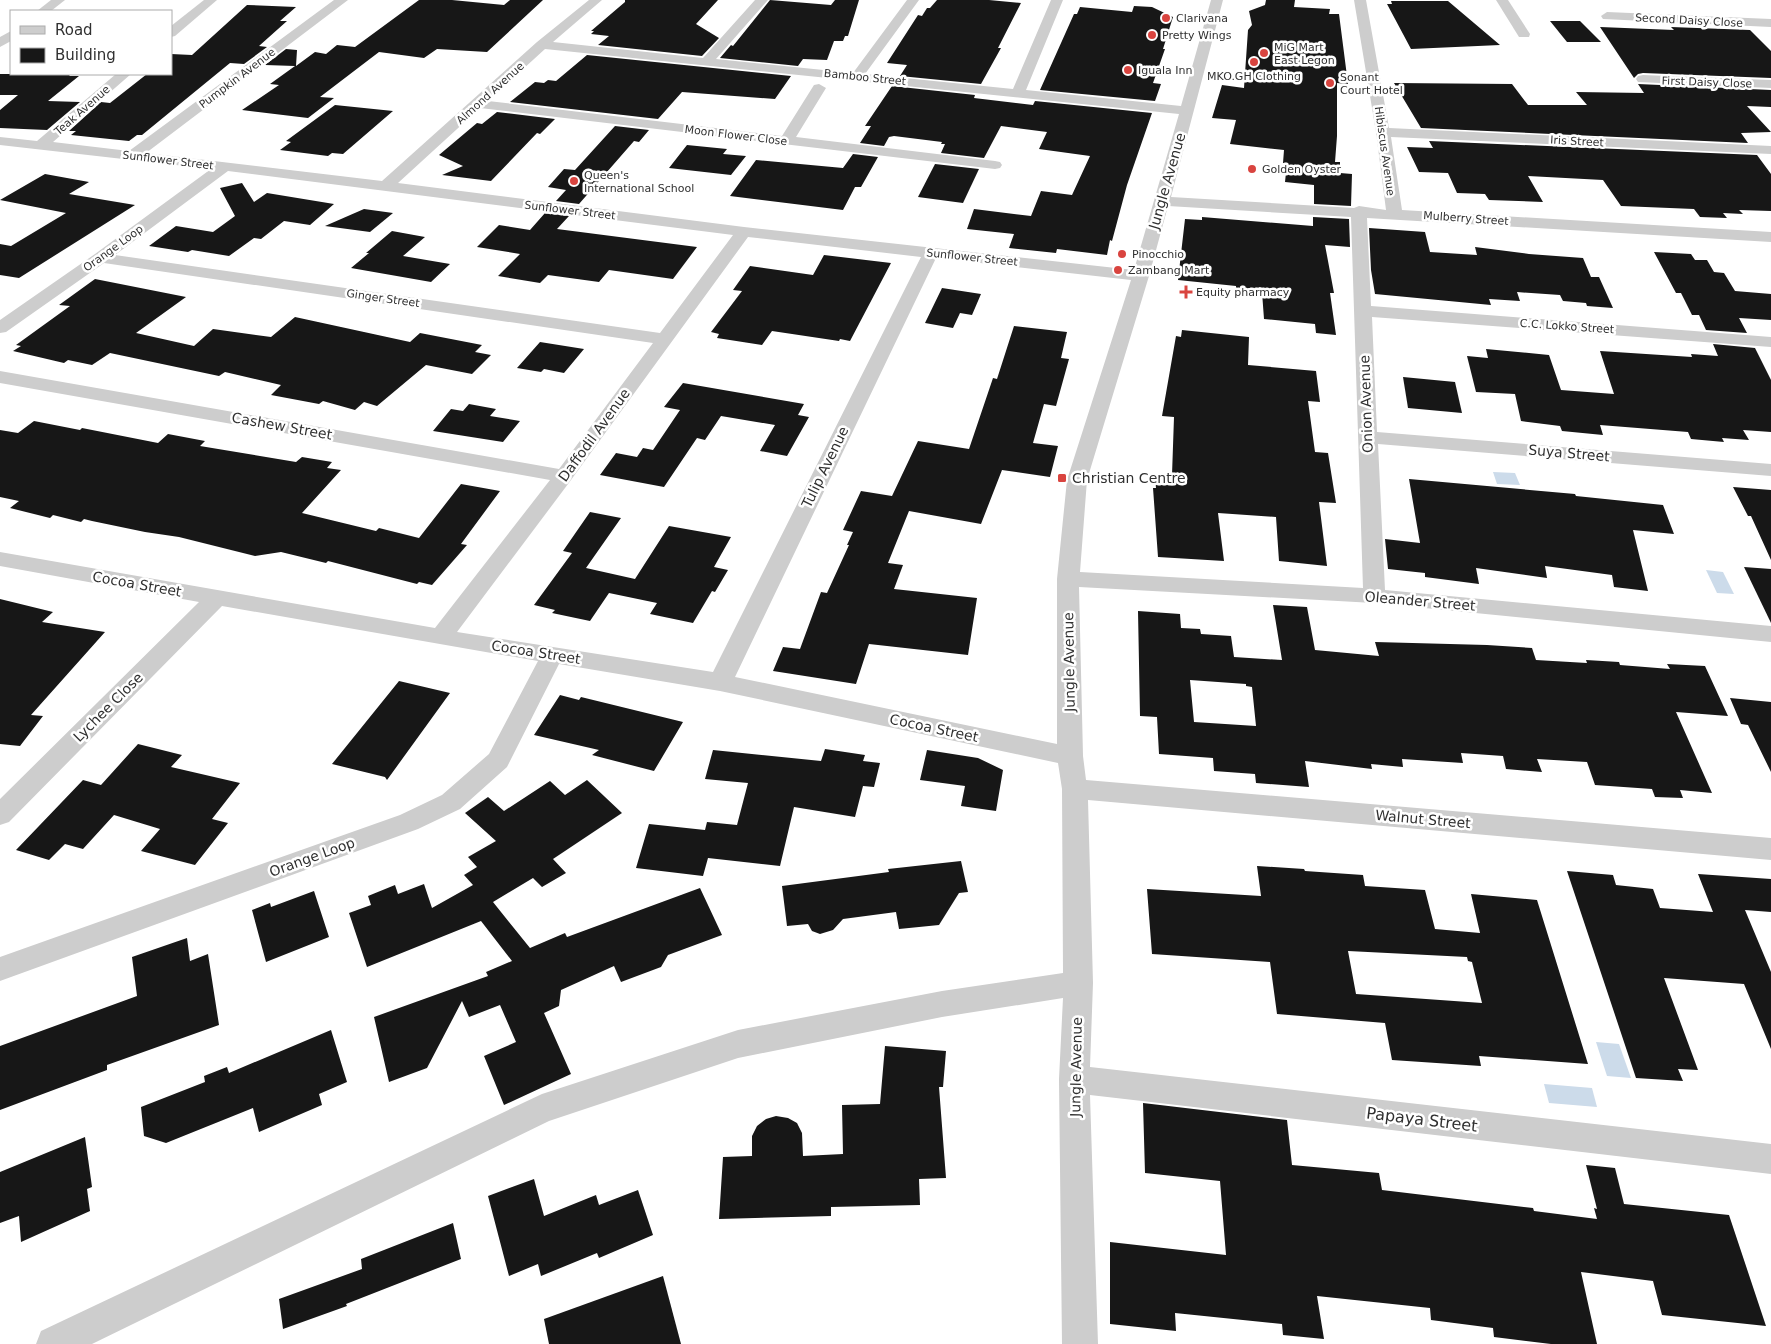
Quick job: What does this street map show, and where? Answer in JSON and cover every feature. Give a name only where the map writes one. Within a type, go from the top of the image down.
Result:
[{"type":"street","points":[[44,10],[59,0]]},
{"type":"street","points":[[172,32],[210,0]]},
{"type":"street","name":"Pumpkin Avenue","points":[[133,155],[342,0]]},
{"type":"street","name":"Almond Avenue","points":[[385,187],[542,45],[596,0]]},
{"type":"street","points":[[707,61],[762,0]]},
{"type":"street","points":[[857,76],[913,0]]},
{"type":"street","points":[[1018,93],[1057,0]]},
{"type":"street","name":"Jungle Avenue","points":[[1080,1344],[1074,1079],[1078,983],[1075,789],[1070,756],[1068,578],[1077,480],[1141,276],[1211,25],[1216,0]]},
{"type":"street","name":"Hibiscus Avenue","points":[[1360,0],[1384,132],[1394,213]]},
{"type":"street","points":[[1502,0],[1524,34]]},
{"type":"street","name":"Second Daisy Close","points":[[1608,16],[1771,23]]},
{"type":"street","name":"Bamboo Street","points":[[542,45],[1187,111]]},
{"type":"street","name":"Teak Avenue","points":[[40,146],[123,75]]},
{"type":"street","name":"First Daisy Close","points":[[1643,80],[1771,84]]},
{"type":"street","points":[[787,140],[819,88]]},
{"type":"street","name":"Moon Flower Close","points":[[478,104],[995,165]]},
{"type":"street","name":"Iris Street","points":[[1384,132],[1771,150]]},
{"type":"street","name":"Sunflower Street","points":[[0,141],[225,166],[744,232],[1141,276]]},
{"type":"street","name":"Orange Loop","points":[[0,328],[101,258],[225,166]]},
{"type":"street","name":"Mulberry Street","points":[[1161,201],[1394,213],[1771,237]]},
{"type":"street","name":"Onion Avenue","points":[[1359,211],[1374,596]]},
{"type":"street","name":"Daffodil Avenue","points":[[441,637],[564,476],[744,232]]},
{"type":"street","name":"Tulip Avenue","points":[[720,682],[931,252]]},
{"type":"street","name":"Ginger Street","points":[[101,258],[665,339]]},
{"type":"street","name":"C.C. Lokko Street","points":[[1362,310],[1771,342]]},
{"type":"street","name":"Cashew Street","points":[[0,377],[564,476]]},
{"type":"street","name":"Suya Street","points":[[1367,437],[1771,470]]},
{"type":"street","name":"Cocoa Street","points":[[0,559],[441,637],[720,682],[1070,756]]},
{"type":"street","name":"Oleander Street","points":[[1068,578],[1374,596],[1771,634]]},
{"type":"street","name":"Lychee Close","points":[[0,816],[216,598]]},
{"type":"street","name":"Orange Loop","points":[[0,969],[400,825],[451,802],[498,760],[553,654]]},
{"type":"street","name":"Walnut Street","points":[[1075,789],[1771,849]]},
{"type":"street","points":[[54,1344],[542,1109],[738,1044],[942,1004],[1078,983]]},
{"type":"street","name":"Papaya Street","points":[[1074,1079],[1771,1159]]},
{"type":"water","points":[[1493,472],[1515,473],[1520,485],[1497,484]]},
{"type":"water","points":[[1706,570],[1723,572],[1734,594],[1717,593]]},
{"type":"water","points":[[1596,1042],[1619,1044],[1631,1078],[1607,1076]]},
{"type":"water","points":[[1544,1084],[1592,1088],[1597,1107],[1549,1103]]},
{"type":"building","points":[[419,0],[452,0],[504,5],[510,0],[543,0],[487,52],[437,49],[424,58],[379,52],[320,97],[334,98],[308,118],[242,110],[279,85],[270,84],[295,66],[265,65],[286,49],[297,50],[296,66],[315,52],[326,54],[337,45],[355,47]]},
{"type":"building","points":[[625,0],[718,0],[696,24],[719,38],[702,56],[598,45],[609,36],[591,34],[594,31],[591,31]]},
{"type":"building","points":[[770,0],[831,5],[835,0],[859,0],[848,36],[845,36],[843,41],[834,41],[827,60],[803,59],[798,66],[720,58],[731,45],[733,46]]},
{"type":"building","points":[[937,0],[989,0],[1021,3],[998,48],[1001,48],[981,84],[900,76],[907,65],[887,63],[918,15],[922,16],[927,8],[930,8]]},
{"type":"building","points":[[1266,0],[1295,0],[1294,7],[1330,9],[1329,14],[1339,14],[1348,84],[1337,83],[1335,162],[1340,162],[1340,173],[1352,174],[1351,206],[1314,204],[1314,185],[1285,182],[1287,163],[1283,163],[1284,150],[1230,144],[1236,120],[1212,118],[1222,85],[1244,88],[1248,30],[1252,25],[1249,11],[1265,5]]},
{"type":"building","points":[[1391,1],[1448,1],[1500,45],[1411,49],[1387,4],[1392,4]]},
{"type":"building","points":[[247,5],[296,7],[280,21],[287,21],[259,46],[267,47],[244,64],[230,63],[142,135],[137,135],[129,141],[71,135],[76,131],[69,131],[101,102],[110,103],[146,75],[172,75],[172,54],[192,55]]},
{"type":"building","points":[[1134,6],[1152,7],[1173,17],[1163,49],[1165,49],[1153,83],[1161,84],[1155,101],[1040,90],[1074,14],[1077,14],[1080,7],[1132,12]]},
{"type":"building","points":[[1550,21],[1580,21],[1601,42],[1567,42]]},
{"type":"building","points":[[1600,27],[1674,30],[1671,27],[1750,30],[1771,51],[1771,78],[1643,73],[1638,74],[1634,78]]},
{"type":"building","points":[[587,55],[791,76],[775,99],[682,92],[658,119],[510,102],[535,82],[556,81]]},
{"type":"building","points":[[0,74],[79,76],[48,101],[80,102],[47,130],[0,128],[0,110],[18,95],[0,95]]},
{"type":"building","points":[[1394,83],[1512,84],[1528,105],[1587,105],[1576,92],[1644,93],[1638,84],[1771,90],[1771,107],[1747,106],[1771,132],[1741,133],[1748,143],[1421,128]]},
{"type":"building","points":[[892,86],[975,95],[974,98],[1033,105],[1035,101],[1152,113],[1127,185],[1107,255],[1057,249],[1056,253],[1009,248],[1014,234],[967,229],[974,209],[1031,216],[1041,191],[1072,195],[1090,156],[1039,149],[1047,132],[1001,126],[984,158],[941,153],[945,144],[941,144],[942,142],[894,136],[889,137],[884,146],[860,143],[871,126],[865,126]]},
{"type":"building","points":[[335,105],[393,111],[343,154],[332,153],[328,156],[280,150],[291,142],[286,141]]},
{"type":"building","points":[[497,112],[555,119],[540,134],[537,133],[491,181],[442,175],[463,166],[439,155],[477,123],[482,124]]},
{"type":"building","points":[[615,126],[649,130],[639,142],[634,141],[579,204],[556,201],[566,190],[548,187],[564,169],[575,170]]},
{"type":"building","points":[[1429,141],[1757,155],[1771,174],[1771,211],[1739,210],[1743,214],[1723,213],[1727,218],[1700,217],[1694,209],[1621,206],[1603,180],[1528,176],[1543,202],[1489,200],[1485,194],[1457,193],[1448,173],[1419,172],[1407,147],[1433,148]]},
{"type":"building","points":[[687,145],[727,149],[723,154],[746,156],[731,175],[669,168]]},
{"type":"building","points":[[853,154],[878,157],[861,187],[855,187],[843,210],[730,196],[756,160],[843,168]]},
{"type":"building","points":[[935,164],[979,169],[963,203],[918,197]]},
{"type":"building","points":[[45,174],[89,182],[69,194],[135,205],[19,278],[0,275],[0,244],[11,246],[66,213],[0,200]]},
{"type":"building","points":[[242,183],[254,202],[267,193],[334,204],[310,225],[284,221],[261,239],[254,238],[229,256],[149,246],[176,226],[213,232],[235,216],[220,188]]},
{"type":"building","points":[[364,209],[393,213],[370,232],[325,226]]},
{"type":"building","points":[[545,213],[569,216],[557,229],[697,247],[673,279],[609,270],[599,282],[548,275],[540,283],[498,276],[520,254],[477,247],[499,225],[530,230]]},
{"type":"building","points":[[1202,217],[1313,226],[1313,217],[1349,219],[1350,247],[1325,245],[1334,293],[1330,293],[1336,335],[1316,333],[1315,324],[1264,319],[1262,292],[1236,290],[1236,286],[1178,280],[1185,219],[1202,220]]},
{"type":"building","points":[[1369,228],[1425,232],[1430,252],[1477,255],[1475,247],[1583,258],[1591,277],[1599,277],[1613,308],[1587,306],[1586,303],[1563,301],[1560,295],[1517,292],[1520,301],[1489,299],[1491,305],[1375,294],[1371,270]]},
{"type":"building","points":[[392,231],[425,237],[403,256],[450,264],[431,282],[351,268]]},
{"type":"building","points":[[1654,252],[1691,254],[1695,260],[1707,260],[1714,272],[1724,273],[1735,291],[1771,294],[1771,320],[1739,318],[1747,333],[1706,330],[1699,315],[1692,315],[1681,293],[1676,293]]},
{"type":"building","points":[[824,255],[891,263],[850,341],[772,331],[762,345],[717,338],[719,334],[711,332],[742,291],[733,290],[750,266],[813,275]]},
{"type":"building","points":[[95,279],[186,297],[136,333],[194,346],[213,329],[271,337],[295,317],[410,342],[420,333],[482,345],[475,352],[491,355],[472,374],[426,365],[377,406],[364,402],[355,410],[323,401],[319,404],[271,395],[281,385],[225,372],[219,376],[110,353],[92,365],[68,360],[64,363],[13,351],[21,346],[16,345],[70,306],[59,305]]},
{"type":"building","points":[[942,288],[981,294],[972,315],[960,313],[953,328],[925,323]]},
{"type":"building","points":[[1014,326],[1067,332],[1061,358],[1069,359],[1056,406],[1044,404],[1033,443],[1058,446],[1050,477],[1002,470],[981,524],[909,511],[888,563],[903,565],[894,589],[977,598],[968,655],[869,644],[856,684],[773,671],[783,647],[800,649],[821,592],[827,593],[849,545],[847,545],[853,532],[843,530],[861,491],[892,496],[918,441],[969,449],[993,378],[997,379]]},
{"type":"building","points":[[1182,330],[1249,337],[1248,365],[1316,371],[1320,402],[1308,401],[1315,452],[1328,453],[1336,503],[1319,502],[1327,566],[1279,561],[1276,517],[1218,513],[1224,561],[1158,557],[1153,488],[1156,488],[1155,478],[1163,479],[1163,474],[1172,475],[1174,417],[1162,416],[1176,336],[1181,337]]},
{"type":"building","points":[[540,342],[584,349],[564,373],[544,369],[541,372],[517,368]]},
{"type":"building","points":[[1713,344],[1755,348],[1771,380],[1771,432],[1743,430],[1749,440],[1722,438],[1724,442],[1691,439],[1688,432],[1600,425],[1603,435],[1562,431],[1560,426],[1521,421],[1515,394],[1476,392],[1467,356],[1488,358],[1486,349],[1549,355],[1561,390],[1614,394],[1600,351],[1692,357],[1691,354],[1718,356]]},
{"type":"building","points":[[1403,377],[1455,382],[1462,413],[1408,408]]},
{"type":"building","points":[[683,383],[804,404],[798,415],[809,417],[787,456],[760,451],[775,425],[721,416],[705,440],[697,438],[664,487],[600,475],[616,453],[637,457],[643,448],[653,450],[680,410],[664,407]]},
{"type":"building","points":[[469,404],[496,409],[490,416],[520,421],[503,442],[433,431],[451,409],[463,411]]},
{"type":"building","points":[[34,421],[158,443],[168,434],[205,441],[200,446],[296,462],[302,457],[332,462],[327,468],[341,470],[302,513],[376,531],[379,528],[419,538],[461,484],[500,491],[461,544],[467,545],[432,585],[419,582],[417,584],[328,561],[326,563],[281,552],[255,556],[179,537],[84,519],[81,522],[53,515],[50,518],[10,508],[19,501],[0,497],[0,430],[18,433]]},
{"type":"building","points":[[1409,479],[1575,494],[1576,496],[1663,505],[1674,534],[1633,530],[1648,591],[1614,587],[1612,575],[1545,566],[1547,578],[1476,568],[1479,584],[1425,577],[1425,573],[1388,569],[1385,539],[1420,543]]},
{"type":"building","points":[[1733,487],[1771,490],[1771,560],[1751,516],[1748,516]]},
{"type":"building","points":[[590,512],[621,518],[586,568],[635,579],[669,526],[731,537],[714,567],[728,570],[715,592],[712,591],[693,623],[650,614],[657,603],[609,593],[590,621],[552,613],[555,610],[534,605],[572,553],[563,551]]},
{"type":"building","points":[[1744,567],[1771,569],[1771,623]]},
{"type":"building","points":[[0,599],[53,612],[42,622],[105,632],[31,715],[43,716],[20,746],[0,744]]},
{"type":"building","points":[[1273,605],[1307,607],[1315,650],[1379,656],[1375,642],[1487,645],[1532,648],[1536,660],[1587,663],[1586,660],[1619,662],[1620,665],[1670,669],[1667,664],[1705,666],[1728,716],[1676,712],[1712,793],[1680,790],[1683,798],[1655,797],[1652,789],[1595,785],[1587,762],[1537,759],[1542,772],[1506,769],[1503,756],[1461,753],[1463,763],[1402,759],[1403,767],[1371,764],[1372,769],[1305,761],[1309,787],[1256,783],[1255,774],[1214,771],[1213,758],[1159,754],[1157,717],[1140,716],[1138,611],[1180,614],[1181,628],[1200,629],[1201,634],[1231,636],[1234,657],[1282,660]],"holes":[[[1190,680],[1246,684],[1246,686],[1252,687],[1256,726],[1194,722]]]},
{"type":"building","points":[[399,681],[450,693],[387,780],[385,777],[332,764]]},
{"type":"building","points":[[560,695],[579,700],[581,697],[683,722],[654,771],[592,755],[599,750],[534,735]]},
{"type":"building","points":[[1730,698],[1771,702],[1771,772],[1748,725],[1741,724]]},
{"type":"building","points":[[138,744],[182,755],[171,767],[240,783],[212,819],[228,823],[195,865],[141,851],[160,829],[114,815],[83,849],[65,844],[49,860],[16,850],[83,780],[101,785]]},
{"type":"building","points":[[825,749],[865,755],[863,761],[880,763],[874,787],[863,786],[855,817],[794,807],[780,866],[708,858],[703,876],[636,868],[649,824],[705,830],[707,822],[737,825],[748,783],[705,779],[713,750],[821,761]]},
{"type":"building","points":[[927,750],[978,758],[1003,770],[996,811],[961,806],[965,786],[920,780]]},
{"type":"building","points":[[587,780],[622,813],[553,859],[566,873],[542,887],[533,878],[493,902],[530,948],[565,933],[567,937],[700,888],[722,935],[668,955],[661,967],[621,982],[614,966],[561,990],[559,1006],[544,1013],[571,1074],[504,1105],[484,1056],[516,1042],[500,1005],[469,1017],[462,1001],[427,1068],[389,1082],[374,1017],[488,976],[486,972],[512,961],[481,921],[367,967],[349,913],[371,905],[368,896],[395,885],[398,894],[424,884],[432,908],[473,885],[464,875],[477,867],[468,857],[496,841],[465,813],[488,797],[504,811],[550,781],[565,795]]},
{"type":"building","points":[[961,861],[968,892],[959,893],[939,925],[899,929],[896,912],[843,919],[833,930],[820,934],[812,931],[808,924],[787,926],[782,886],[889,872],[888,869]]},
{"type":"building","points":[[1257,866],[1363,875],[1365,886],[1425,890],[1435,929],[1480,933],[1471,894],[1537,900],[1588,1064],[1479,1056],[1481,1066],[1392,1060],[1385,1023],[1277,1014],[1270,962],[1152,954],[1147,889],[1261,896]],"holes":[[[1348,951],[1467,957],[1468,961],[1472,962],[1482,1003],[1356,994]]]},
{"type":"building","points":[[1567,871],[1613,875],[1616,885],[1653,889],[1660,908],[1713,912],[1698,874],[1771,879],[1771,912],[1745,910],[1771,972],[1771,1049],[1744,984],[1664,978],[1698,1070],[1678,1069],[1683,1081],[1636,1078]]},
{"type":"building","points":[[314,891],[329,937],[266,962],[252,910],[270,903],[271,907]]},
{"type":"building","points":[[187,938],[190,961],[208,954],[219,1025],[107,1065],[107,1070],[0,1110],[0,1046],[137,996],[132,957]]},
{"type":"building","points":[[331,1030],[347,1082],[319,1094],[322,1105],[259,1132],[253,1108],[166,1143],[144,1136],[141,1107],[205,1082],[204,1076],[227,1067],[229,1073]]},
{"type":"building","points":[[885,1046],[946,1051],[943,1087],[939,1087],[946,1178],[919,1179],[920,1205],[831,1207],[831,1216],[719,1219],[723,1157],[752,1156],[752,1136],[757,1126],[766,1119],[776,1116],[788,1118],[797,1123],[802,1133],[803,1156],[843,1154],[842,1105],[880,1104]]},
{"type":"building","points":[[1143,1103],[1287,1120],[1292,1165],[1379,1173],[1382,1190],[1533,1208],[1534,1211],[1597,1219],[1594,1208],[1597,1209],[1586,1165],[1615,1168],[1624,1204],[1729,1215],[1766,1326],[1662,1315],[1653,1281],[1581,1272],[1597,1344],[1551,1344],[1494,1337],[1493,1328],[1431,1320],[1430,1308],[1317,1296],[1324,1339],[1283,1335],[1282,1324],[1175,1313],[1176,1331],[1110,1324],[1110,1242],[1226,1255],[1220,1181],[1145,1173]]},
{"type":"building","points":[[85,1137],[92,1187],[87,1189],[90,1211],[21,1242],[19,1216],[0,1223],[0,1172]]},
{"type":"building","points":[[534,1179],[544,1216],[596,1195],[599,1205],[638,1190],[653,1235],[599,1258],[597,1253],[541,1276],[538,1264],[509,1276],[488,1196]]},
{"type":"building","points":[[453,1223],[461,1259],[346,1304],[347,1306],[283,1329],[279,1299],[362,1269],[361,1259]]},
{"type":"building","points":[[663,1276],[681,1344],[549,1344],[544,1319]]},
{"type":"place","name":"Clarivana","points":[[1166,18]]},
{"type":"place","name":"Pretty Wings","points":[[1152,35]]},
{"type":"place","name":"MiG Mart East Legon","points":[[1264,53]]},
{"type":"place","name":"MKO.GH Clothing","points":[[1254,62]]},
{"type":"place","name":"Iguala Inn","points":[[1128,70]]},
{"type":"place","name":"Sonant Court Hotel","points":[[1330,83]]},
{"type":"place","name":"Golden Oyster","points":[[1252,169]]},
{"type":"place","name":"Queen's International School","points":[[574,181]]},
{"type":"place","name":"Pinocchio","points":[[1122,254]]},
{"type":"place","name":"Zambang Mart","points":[[1118,270]]},
{"type":"place","name":"Equity pharmacy","points":[[1186,292]]},
{"type":"place","name":"Christian Centre","points":[[1062,478]]}]
